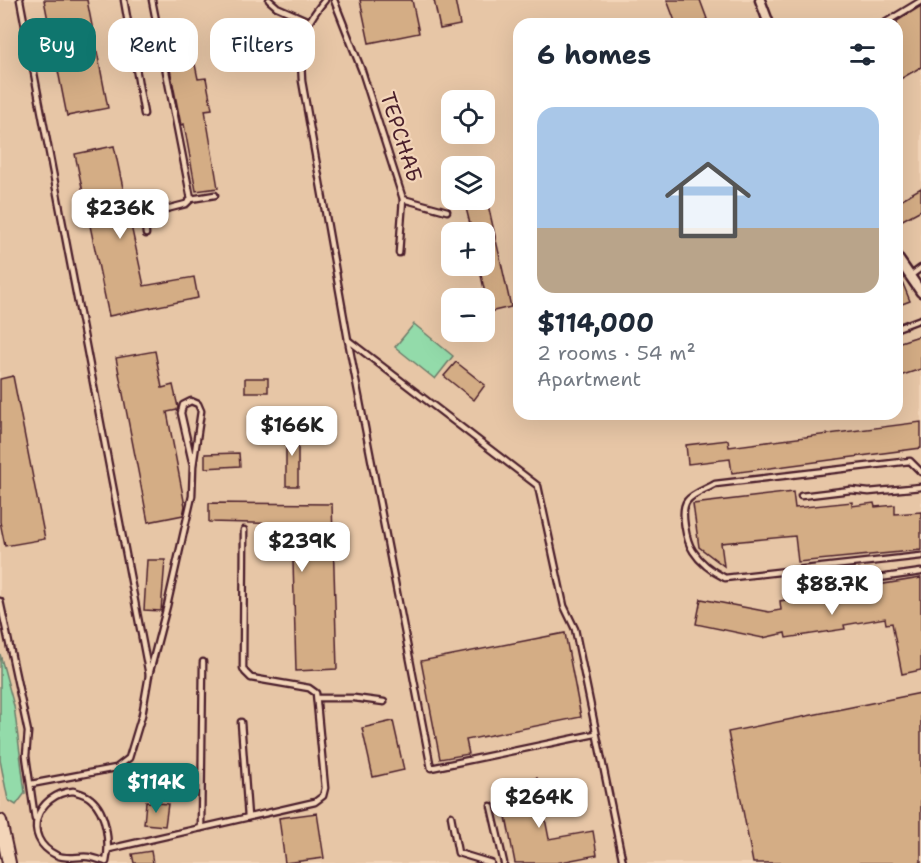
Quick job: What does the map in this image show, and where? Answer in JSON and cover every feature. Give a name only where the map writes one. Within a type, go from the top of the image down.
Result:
[{"type":"main road","points":[[0,821],[9,863]]},
{"type":"street","points":[[760,0],[767,18]]},
{"type":"street","points":[[903,270],[921,292]]},
{"type":"lane","points":[[20,0],[149,675]]},
{"type":"lane","points":[[124,0],[144,114]]},
{"type":"lane","points":[[152,0],[190,199]]},
{"type":"lane","points":[[269,0],[277,7],[302,18]]},
{"type":"lane","points":[[311,18],[325,0]]},
{"type":"lane","name":"ТЕРСНАБ","points":[[334,0],[362,71],[403,200],[399,254]]},
{"type":"lane","points":[[893,18],[921,1]]},
{"type":"lane","points":[[302,72],[348,340],[431,768],[596,734]]},
{"type":"lane","points":[[146,234],[145,223],[151,213],[186,204],[190,199],[215,195]]},
{"type":"lane","points":[[403,200],[447,211]]},
{"type":"lane","points":[[910,276],[921,268]]},
{"type":"lane","points":[[903,326],[921,319]]},
{"type":"lane","points":[[348,340],[538,486],[564,606],[574,629],[623,863]]},
{"type":"lane","points":[[31,784],[116,768],[129,758],[142,715],[149,675],[192,496],[193,466],[201,411],[198,404],[190,401],[183,405],[181,413],[193,466]]},
{"type":"lane","points":[[921,472],[910,461],[715,484],[690,498],[683,508],[683,515],[692,550],[713,572],[725,578],[921,556]]},
{"type":"lane","points":[[801,496],[851,490],[870,492],[921,487]]},
{"type":"lane","points":[[109,849],[318,801],[323,796],[325,788],[316,693],[312,689],[256,679],[245,672],[243,663],[244,530]]},
{"type":"lane","points":[[795,590],[921,572]]},
{"type":"lane","points":[[0,602],[28,732],[26,756],[37,827],[43,845],[58,856],[87,857],[106,863],[109,849],[102,816],[98,806],[84,794],[73,791],[54,795],[42,806],[37,827]]},
{"type":"lane","points":[[201,828],[203,662]]},
{"type":"lane","points":[[317,698],[354,698],[384,702]]},
{"type":"lane","points":[[241,722],[248,818]]},
{"type":"lane","points":[[491,806],[504,863]]},
{"type":"lane","points":[[451,816],[458,853],[491,863]]},
{"type":"shaded area","points":[[0,0],[921,0],[921,863],[0,863]]},
{"type":"green space","points":[[414,324],[453,356],[435,379],[395,347]]},
{"type":"green space","points":[[0,654],[14,706],[25,793],[16,805],[8,800],[0,760]]},
{"type":"building","points":[[44,0],[87,0],[90,18],[48,18]]},
{"type":"building","points":[[360,0],[412,0],[419,33],[369,43]]},
{"type":"building","points":[[434,0],[455,0],[460,25],[440,29]]},
{"type":"building","points":[[667,0],[700,0],[707,18],[674,18]]},
{"type":"building","points":[[921,6],[921,67],[903,78],[903,18]]},
{"type":"building","points":[[96,46],[108,108],[67,116],[58,72],[96,72]]},
{"type":"building","points":[[171,72],[197,72],[198,79],[206,78],[212,109],[205,110],[218,188],[196,191],[184,124],[181,125]]},
{"type":"building","points":[[114,146],[144,286],[194,277],[198,298],[109,316],[75,154]]},
{"type":"building","points":[[921,188],[921,210],[903,220],[903,198]]},
{"type":"building","points":[[466,210],[489,210],[492,222],[470,222]]},
{"type":"building","points":[[495,236],[511,307],[495,311],[495,288],[484,288],[481,276],[495,276]]},
{"type":"building","points":[[903,284],[910,301],[903,304]]},
{"type":"building","points":[[919,336],[921,369],[903,375],[903,341]]},
{"type":"building","points":[[155,351],[162,388],[173,385],[178,407],[177,410],[167,412],[185,506],[183,515],[148,522],[116,358]]},
{"type":"building","points":[[456,362],[485,385],[474,400],[444,376]]},
{"type":"building","points":[[13,376],[45,539],[5,546],[0,522],[0,379]]},
{"type":"building","points":[[245,378],[268,378],[268,392],[245,392]]},
{"type":"building","points":[[921,422],[921,448],[732,473],[730,459],[688,464],[686,445],[728,440],[729,447]]},
{"type":"building","points":[[286,428],[298,428],[298,486],[286,486]]},
{"type":"building","points":[[239,453],[240,466],[205,468],[205,454]]},
{"type":"building","points":[[793,492],[795,508],[852,502],[852,506],[874,503],[875,507],[895,505],[895,514],[921,512],[921,550],[798,562],[795,536],[721,543],[724,566],[699,547],[693,504]]},
{"type":"building","points":[[209,503],[332,504],[337,669],[296,671],[292,524],[209,522]]},
{"type":"building","points":[[147,560],[165,560],[161,611],[144,610]]},
{"type":"building","points":[[921,578],[921,670],[902,674],[892,623],[886,624],[885,618],[844,625],[845,629],[786,638],[785,633],[763,638],[696,624],[701,599],[769,612],[781,610],[780,601]]},
{"type":"building","points":[[565,633],[581,717],[466,740],[469,754],[440,759],[421,661]]},
{"type":"building","points":[[921,693],[921,863],[753,863],[728,732]]},
{"type":"building","points":[[393,721],[404,770],[373,777],[362,728]]},
{"type":"building","points":[[537,778],[549,839],[593,831],[597,855],[556,863],[515,863],[500,786]]},
{"type":"building","points":[[146,802],[168,804],[165,826],[144,824]]},
{"type":"building","points":[[317,813],[324,858],[285,863],[279,818]]},
{"type":"building","points":[[151,851],[153,863],[134,863],[132,854]]}]
